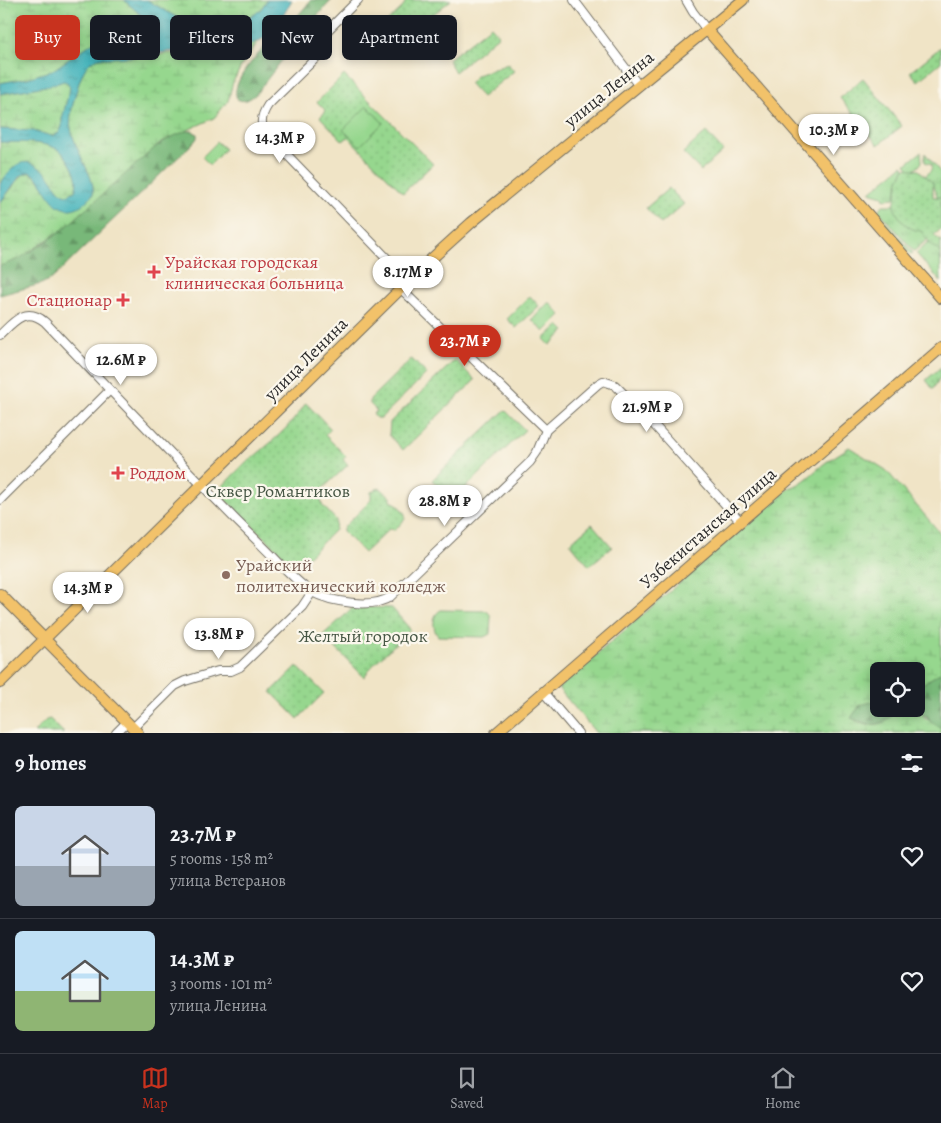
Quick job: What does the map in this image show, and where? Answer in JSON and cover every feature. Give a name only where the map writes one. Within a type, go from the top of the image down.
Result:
[{"type":"main road","name":"улица Ленина","points":[[0,683],[408,280],[471,223],[743,0]]},
{"type":"main road","points":[[707,30],[941,298]]},
{"type":"main road","name":"Узбекистанская улица","points":[[496,733],[941,348]]},
{"type":"main road","points":[[0,594],[133,728]]},
{"type":"street","points":[[358,0],[327,31],[320,54],[266,109],[261,119],[263,129],[408,280]]},
{"type":"street","points":[[574,0],[639,86]]},
{"type":"street","points":[[686,0],[707,30]]},
{"type":"street","points":[[400,288],[546,430]]},
{"type":"street","points":[[0,335],[13,322],[28,315],[39,317],[293,577],[312,592],[331,599],[353,602],[381,602],[390,597],[530,462],[537,452],[546,430],[603,381],[612,383],[660,430],[741,522]]},
{"type":"street","points":[[0,500],[110,390]]},
{"type":"street","points":[[116,733],[133,728],[175,686],[185,681],[218,672],[231,671],[240,667],[302,607],[312,592]]},
{"type":"street","points":[[544,693],[578,733]]},
{"type":"green space","points":[[0,0],[124,0],[141,15],[90,15],[90,45],[80,52],[80,15],[15,15],[15,60],[68,60],[53,70],[28,78],[0,83]]},
{"type":"green space","points":[[147,0],[267,0],[258,12],[252,16],[172,15]]},
{"type":"green space","points":[[311,0],[332,0],[318,15],[298,15]]},
{"type":"green space","points":[[406,0],[451,0],[432,15],[394,15],[403,7]]},
{"type":"green space","points":[[491,26],[499,35],[455,72],[449,60],[457,60],[457,53]]},
{"type":"green space","points":[[259,41],[252,50],[252,43]]},
{"type":"green space","points":[[941,47],[941,62],[918,81],[910,72]]},
{"type":"green space","points":[[262,49],[262,60],[282,60],[255,95],[245,101],[237,99],[236,90],[240,79]]},
{"type":"green space","points":[[170,53],[170,60],[245,60],[233,82],[228,101],[214,118],[161,142],[66,227],[19,259],[0,266],[0,203],[24,173],[30,173],[35,176],[54,200],[60,206],[67,209],[93,194],[92,181],[70,124],[72,106],[79,83],[88,65],[95,60],[160,60],[160,55]]},
{"type":"green space","points":[[508,64],[514,71],[482,97],[469,83],[477,75]]},
{"type":"green space","points":[[344,75],[433,164],[403,193],[348,137],[343,141],[320,117],[326,111],[317,102]]},
{"type":"green space","points":[[863,78],[902,126],[878,145],[840,98]]},
{"type":"green space","points":[[64,81],[68,83],[70,88],[59,133],[52,136],[33,131],[0,129],[0,94]]},
{"type":"green space","points":[[367,106],[383,123],[360,146],[343,130]]},
{"type":"green space","points":[[184,131],[193,131],[197,134],[194,142],[53,278],[41,284],[0,295],[0,266],[18,259],[50,239],[144,156],[166,140]]},
{"type":"green space","points":[[706,132],[723,151],[701,171],[683,153]]},
{"type":"green space","points":[[0,142],[38,143],[59,150],[63,153],[76,175],[77,184],[75,191],[67,195],[61,193],[29,162],[16,166],[0,184]]},
{"type":"green space","points":[[217,142],[225,149],[210,165],[202,157]]},
{"type":"green space","points":[[921,152],[922,162],[911,171],[906,164]]},
{"type":"green space","points":[[925,153],[941,173],[941,198],[937,198],[934,186],[925,177],[931,170],[931,164],[925,162]]},
{"type":"green space","points":[[903,165],[905,168],[899,180],[895,198],[884,199],[883,196],[870,192]]},
{"type":"green space","points":[[905,168],[919,170],[933,183],[933,197],[941,197],[941,229],[934,235],[941,241],[941,261],[939,251],[932,246],[921,231],[912,229],[904,223],[894,207],[899,180]]},
{"type":"green space","points":[[669,188],[684,204],[661,224],[646,208]]},
{"type":"green space","points":[[858,191],[913,253],[910,254],[860,198]]},
{"type":"green space","points":[[883,205],[912,205],[920,229],[928,239],[914,251],[878,210]]},
{"type":"green space","points":[[928,242],[940,251],[941,282],[916,253]]},
{"type":"green space","points":[[530,296],[539,306],[516,328],[507,319]]},
{"type":"green space","points":[[549,302],[561,315],[544,332],[532,320]]},
{"type":"green space","points":[[559,325],[565,331],[550,345],[544,339]]},
{"type":"green space","points":[[411,359],[426,374],[381,418],[376,418],[373,414],[377,411],[370,404],[370,399]]},
{"type":"green space","points":[[455,360],[475,380],[403,450],[389,435],[390,422]]},
{"type":"green space","points":[[941,367],[941,376],[933,389],[926,380]]},
{"type":"green space","name":"Сквер Романтиков","points":[[306,403],[331,429],[325,435],[346,456],[343,459],[348,465],[320,491],[322,505],[336,520],[335,530],[300,565],[296,566],[217,492],[238,470],[286,428]]},
{"type":"green space","points":[[505,410],[525,430],[452,501],[432,480]]},
{"type":"green space","points":[[849,447],[886,470],[941,534],[941,672],[925,682],[925,662],[870,662],[870,702],[860,705],[851,718],[871,725],[882,723],[890,717],[924,717],[941,728],[941,733],[596,733],[558,688],[789,488],[804,481],[825,463]]},
{"type":"green space","points":[[380,488],[391,497],[391,501],[397,504],[405,514],[405,519],[395,530],[389,529],[364,553],[343,532],[343,528],[371,500],[371,492]]},
{"type":"green space","points":[[592,524],[612,547],[589,566],[570,543]]},
{"type":"green space","name":"Желтый городок","points":[[354,607],[392,608],[410,629],[374,664],[364,677],[323,635]]},
{"type":"green space","points":[[441,610],[487,611],[491,616],[490,634],[484,637],[438,636],[434,622],[436,615]]},
{"type":"green space","points":[[297,666],[324,693],[298,719],[271,692]]},
{"type":"green space","points":[[941,672],[941,728],[925,716],[925,682]]},
{"type":"green space","points":[[870,702],[870,717],[890,717],[882,723],[876,724],[865,723],[851,718],[860,705]]},
{"type":"green space","points":[[50,719],[64,733],[35,733],[46,720]]},
{"type":"water","points":[[124,0],[147,0],[173,15],[170,15],[170,52],[160,53],[160,15],[141,15]]},
{"type":"water","points":[[267,0],[292,0],[283,15],[262,15],[262,40],[252,44],[252,16],[261,9]]},
{"type":"water","points":[[90,44],[90,60],[95,60],[88,65],[79,83],[72,106],[70,124],[92,181],[93,194],[86,202],[77,207],[71,209],[63,208],[52,200],[40,181],[29,172],[20,176],[0,203],[0,184],[15,166],[25,162],[42,169],[48,174],[58,190],[64,194],[67,195],[75,191],[76,175],[59,150],[38,143],[0,142],[0,129],[33,131],[52,136],[59,133],[70,88],[68,83],[64,81],[0,94],[0,83],[28,78],[53,70],[67,60],[80,60],[80,51]]},
{"type":"place","name":"Урайская городская клиническая больница","points":[[154,272]]},
{"type":"place","name":"Стационар","points":[[123,300]]},
{"type":"place","name":"Роддом","points":[[118,473]]},
{"type":"place","name":"Урайский политехнический колледж","points":[[226,575]]}]
